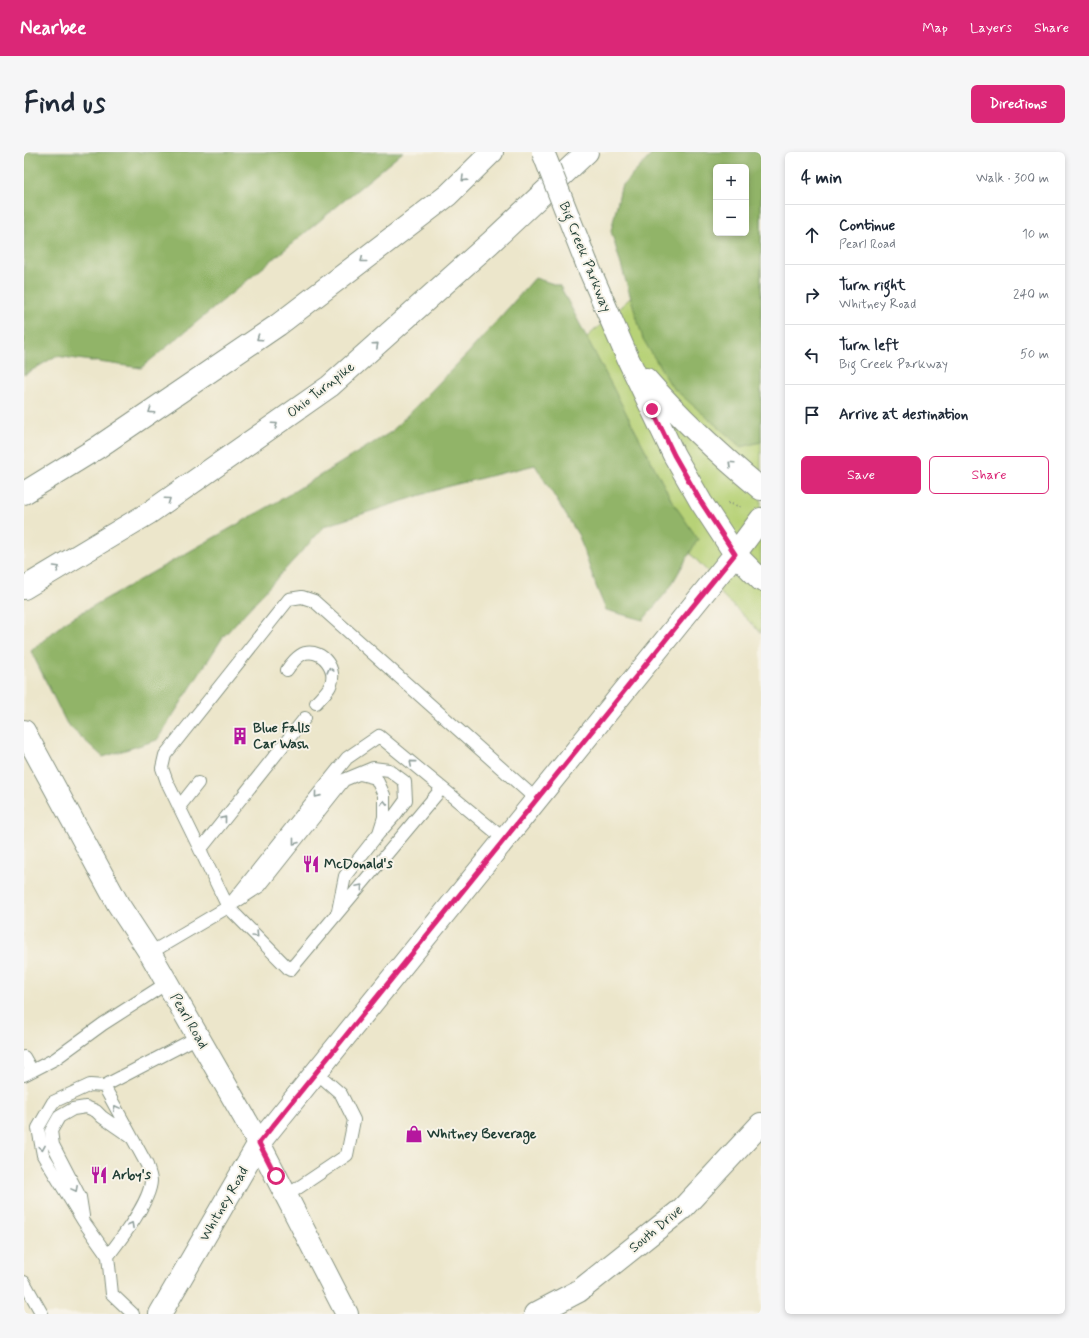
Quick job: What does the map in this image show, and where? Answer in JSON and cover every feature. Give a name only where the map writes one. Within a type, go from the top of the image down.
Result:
[{"type":"main road","points":[[24,493],[97,448],[278,325],[448,195],[492,152]]},
{"type":"main road","name":"Big Creek Parkway","points":[[543,152],[587,264],[629,360],[674,455],[701,502],[735,554],[761,580]]},
{"type":"main road","name":"Ohio Turnpike","points":[[24,588],[149,513],[330,386],[490,243],[587,152]]},
{"type":"main road","name":"Big Creek Parkway","points":[[629,360],[670,406],[738,470],[761,489]]},
{"type":"main road","name":"Whitney Road","points":[[160,1314],[259,1143],[735,554],[752,514]]},
{"type":"main road","name":"Pearl Road","points":[[24,732],[118,904],[150,952],[259,1143],[348,1314]]},
{"type":"main road","name":"South Drive","points":[[535,1314],[580,1291],[682,1209],[761,1124]]},
{"type":"lane","points":[[442,788],[290,970],[228,907],[167,782],[162,768],[165,755],[289,599],[302,596],[314,600],[537,800]]},
{"type":"lane","points":[[287,670],[290,665],[304,654],[312,653],[321,656],[328,662],[332,674],[330,686],[316,703]]},
{"type":"lane","points":[[200,850],[305,718]]},
{"type":"lane","points":[[228,907],[347,758],[379,736],[504,839]]},
{"type":"lane","points":[[150,952],[228,907],[260,886],[344,780],[373,768],[389,770],[405,782],[406,800],[345,876],[338,913]]},
{"type":"lane","points":[[360,774],[376,778],[384,795],[384,817],[379,833]]},
{"type":"lane","points":[[179,807],[198,783]]},
{"type":"lane","points":[[24,1057],[28,1073],[55,1059],[103,1024],[167,983]]},
{"type":"lane","points":[[133,1314],[112,1294],[108,1256],[84,1222],[43,1155],[38,1128],[53,1102],[90,1086],[104,1086],[198,1036]]},
{"type":"lane","points":[[286,1196],[347,1155],[354,1120],[341,1094],[316,1072]]},
{"type":"lane","points":[[104,1086],[147,1165],[151,1180],[148,1194],[127,1232],[108,1256]]},
{"type":"lane","points":[[84,1222],[80,1197],[52,1145],[52,1131],[59,1117],[73,1109],[86,1107],[96,1111],[102,1117],[132,1138]]},
{"type":"lane","points":[[24,1282],[42,1314]]},
{"type":"path","points":[[726,502],[738,506],[752,514]]},
{"type":"green space","points":[[24,152],[403,152],[141,368],[56,356],[24,375]]},
{"type":"green space","points":[[654,152],[761,152],[761,442],[741,447],[672,387],[643,339],[611,231],[621,187]]},
{"type":"green space","points":[[761,170],[761,633],[704,577],[708,572],[621,481],[543,377],[671,261],[713,235],[749,236],[749,220]]},
{"type":"green space","points":[[535,278],[560,286],[672,501],[698,539],[669,589],[643,620],[606,610],[579,536],[535,465],[449,486],[325,526],[223,637],[157,740],[103,757],[67,724],[31,651],[65,622],[275,503],[391,432],[470,351]]},
{"type":"place","name":"Blue Falls Car Wash","points":[[240,736]]},
{"type":"place","name":"McDonald's","points":[[311,864]]},
{"type":"place","name":"Whitney Beverage","points":[[414,1134]]},
{"type":"place","name":"Arby's","points":[[99,1175]]},
{"type":"route","points":[[276,1176],[259,1143],[735,554],[704,507],[674,455],[652,409]]}]
